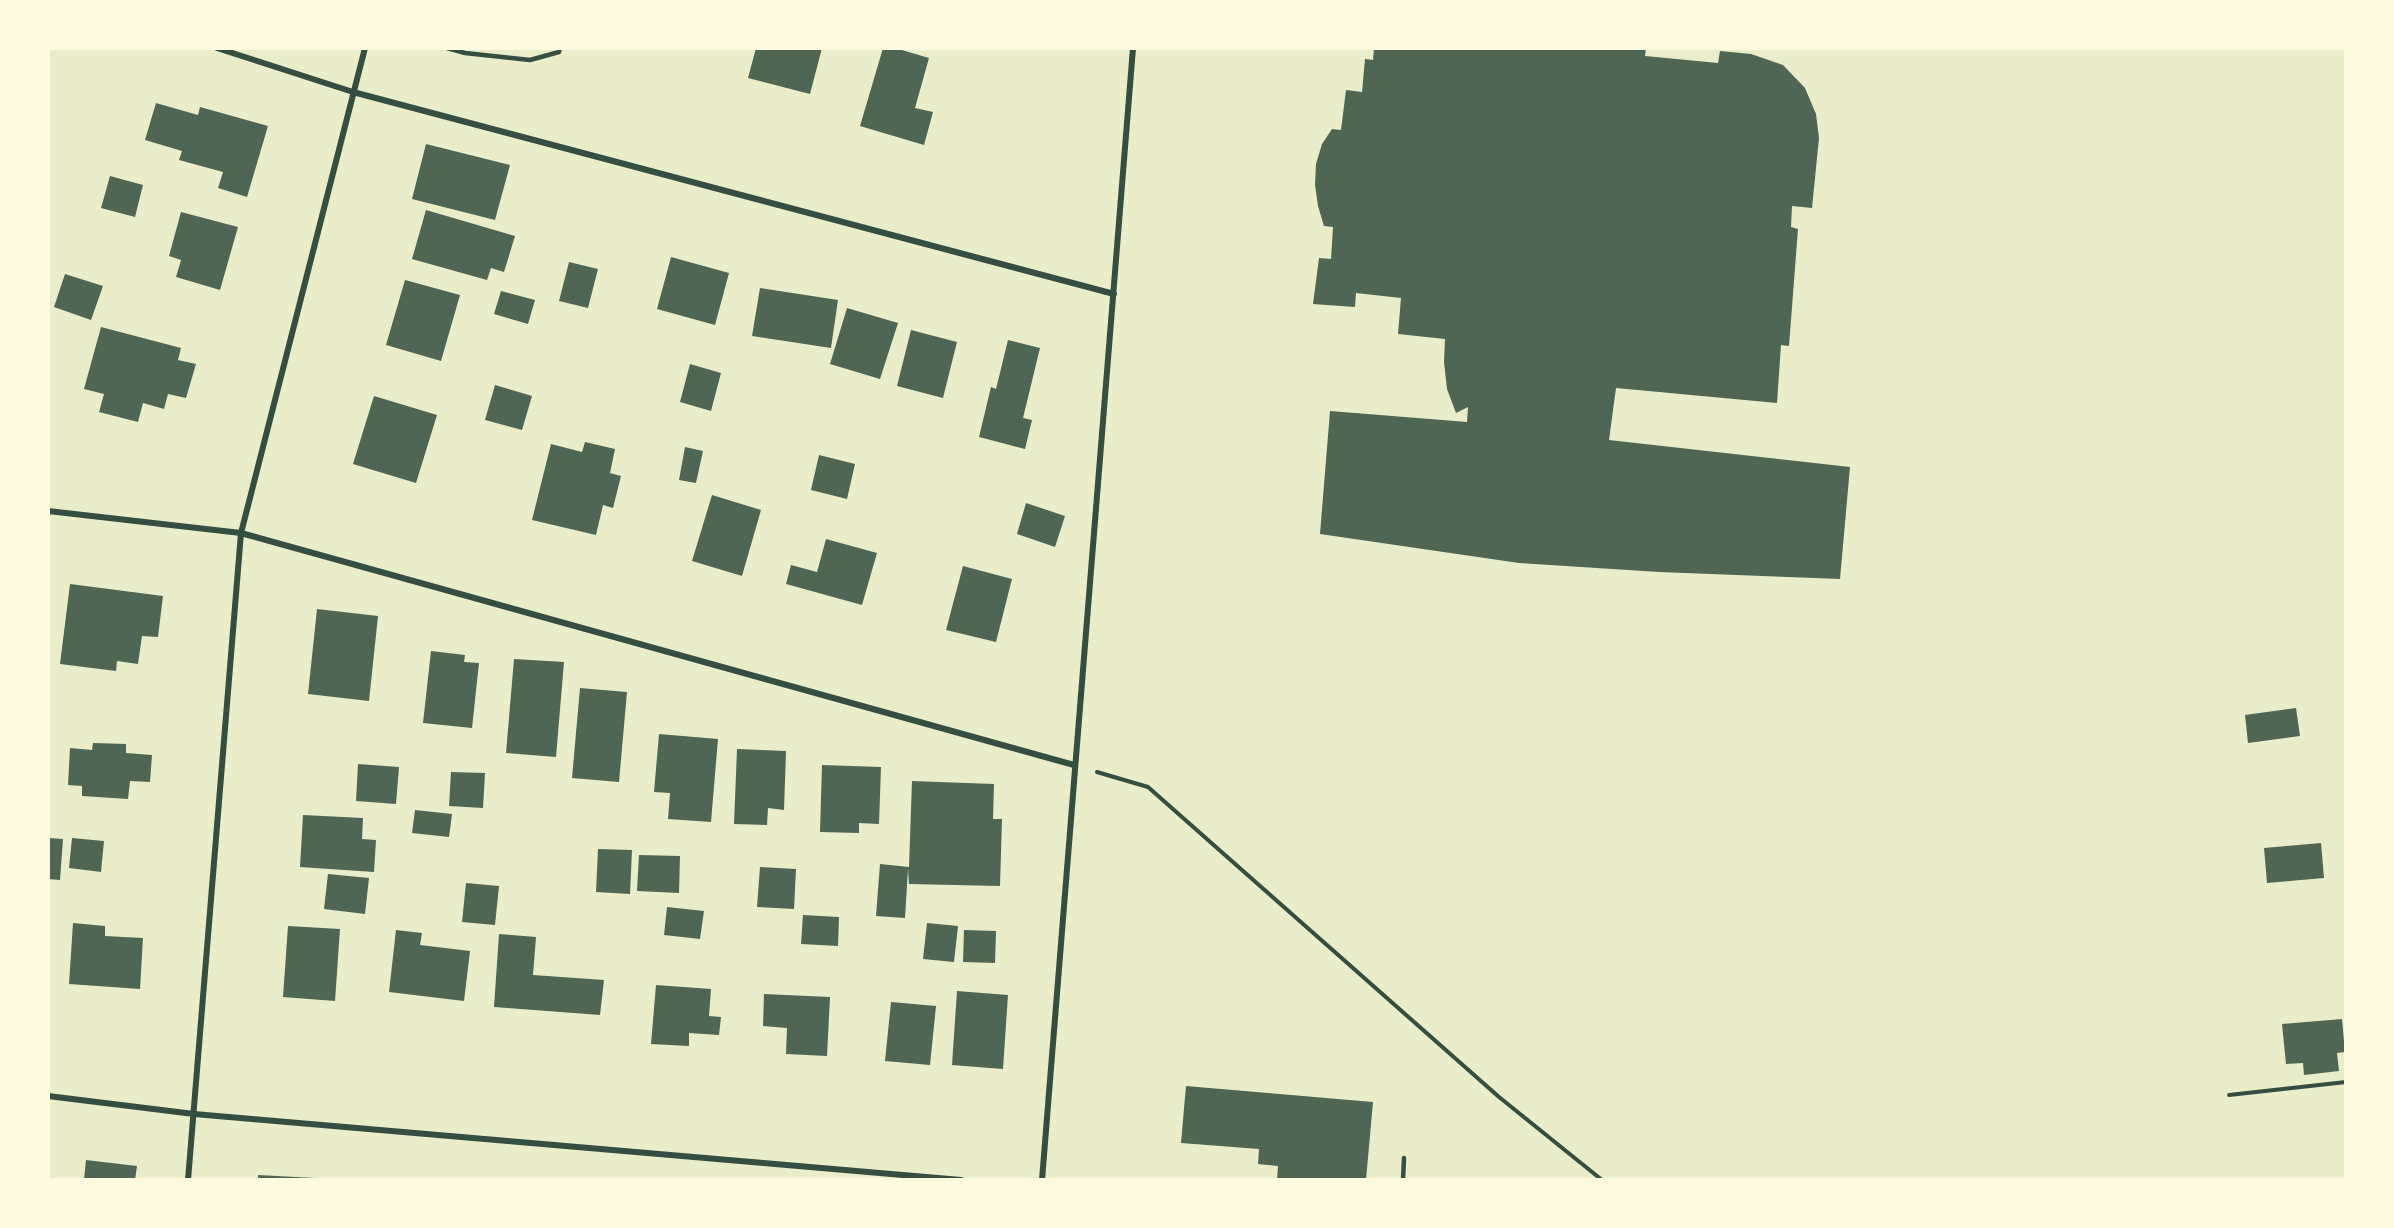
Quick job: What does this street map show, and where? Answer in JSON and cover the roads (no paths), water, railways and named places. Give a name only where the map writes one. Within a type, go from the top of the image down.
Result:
[{"type":"street","points":[[217,48],[353,92],[1114,294]]},
{"type":"street","points":[[188,1180],[241,533],[365,48]]},
{"type":"street","points":[[1042,1180],[1133,48]]},
{"type":"street","points":[[48,512],[241,533],[1074,765]]},
{"type":"street","points":[[48,1096],[194,1114],[962,1180]]},
{"type":"lane","points":[[447,48],[465,53],[530,60],[560,50]]},
{"type":"lane","points":[[1403,1180],[1404,1158]]}]
